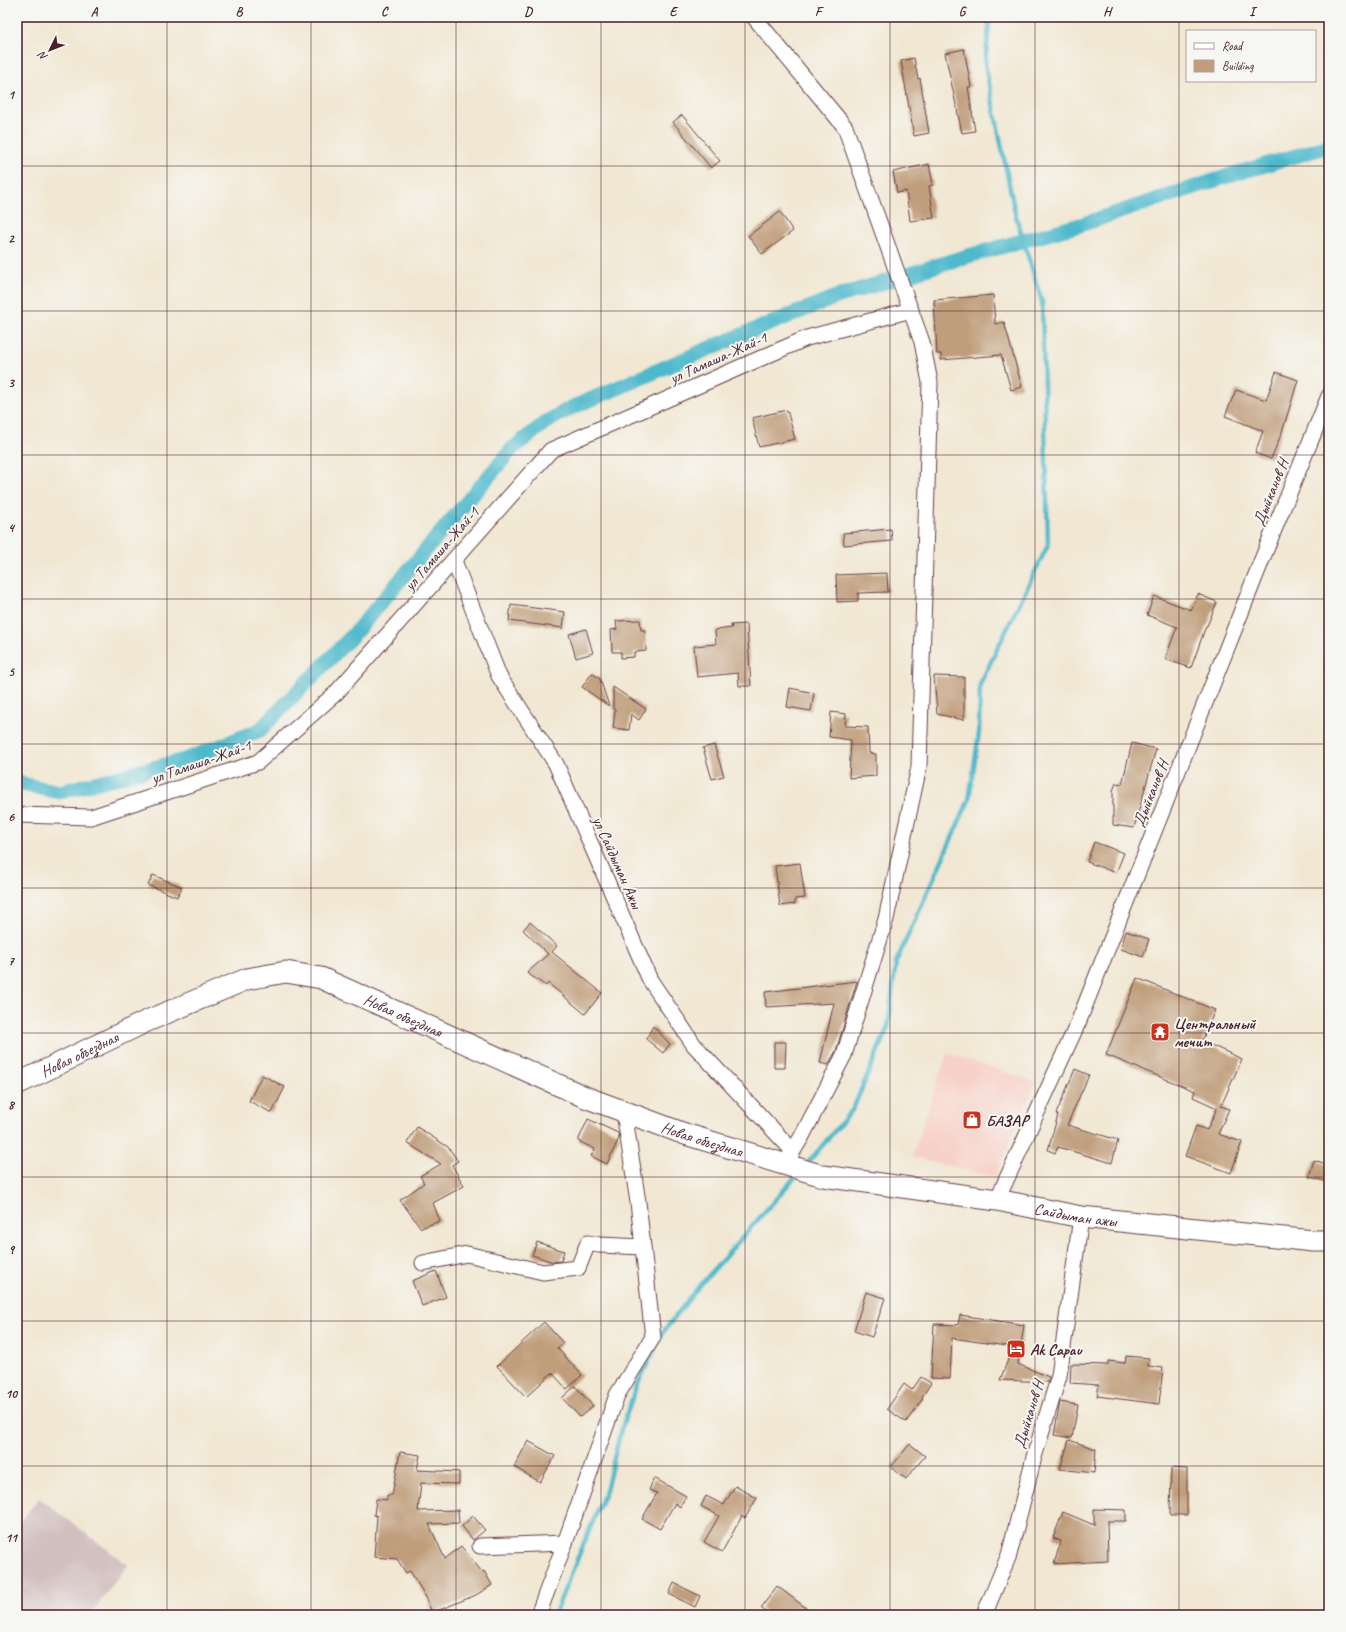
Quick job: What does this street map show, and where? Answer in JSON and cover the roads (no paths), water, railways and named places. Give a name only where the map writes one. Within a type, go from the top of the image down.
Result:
[{"type":"main road","name":"Новая объездная","points":[[17,1084],[147,1021],[247,979],[286,972],[322,978],[585,1097],[624,1112],[684,1134],[789,1160],[823,1176]]},
{"type":"main road","name":"Сайдыман ажы","points":[[823,1176],[998,1200],[1081,1217],[1314,1241],[1329,1240]]},
{"type":"street","points":[[754,17],[845,127],[922,342],[930,382],[918,767],[886,919],[844,1055],[789,1160]]},
{"type":"street","name":"ул Тамаша-Жай-1","points":[[17,815],[91,817],[258,762],[336,693],[551,450],[807,338],[910,309]]},
{"type":"street","name":"Дыйканов Н","points":[[998,1200],[1078,1023],[1269,542],[1329,396]]},
{"type":"street","name":"ул Сайдыман Ажы","points":[[454,560],[499,676],[556,764],[650,980],[694,1045],[789,1160]]},
{"type":"street","points":[[538,1615],[617,1395],[653,1337],[638,1202],[624,1112]]},
{"type":"street","name":"Дыйканов Н","points":[[984,1615],[1009,1555],[1034,1457],[1059,1376],[1081,1217]]},
{"type":"street","points":[[423,1263],[466,1254],[543,1272],[578,1268],[588,1243],[643,1247]]},
{"type":"street","points":[[480,1546],[565,1543]]},
{"type":"waterway","points":[[806,1165],[853,1109],[888,1027],[896,962],[969,800],[979,733],[980,684],[1048,545],[1042,302],[1015,213],[985,64],[990,17]]},
{"type":"waterway","points":[[17,781],[26,785],[60,792],[188,759],[260,730],[354,634],[512,449],[546,422],[571,408],[710,348],[836,297],[961,258],[1080,225],[1231,175],[1329,146]]},
{"type":"waterway","points":[[554,1615],[606,1490],[621,1430],[636,1387],[663,1332],[696,1290],[797,1175]]},
{"type":"place","name":"Центральный мечит","points":[[1160,1032]]},
{"type":"place","name":"БАЗАР","points":[[972,1120]]},
{"type":"place","name":"Ak Capau","points":[[1016,1349]]}]
